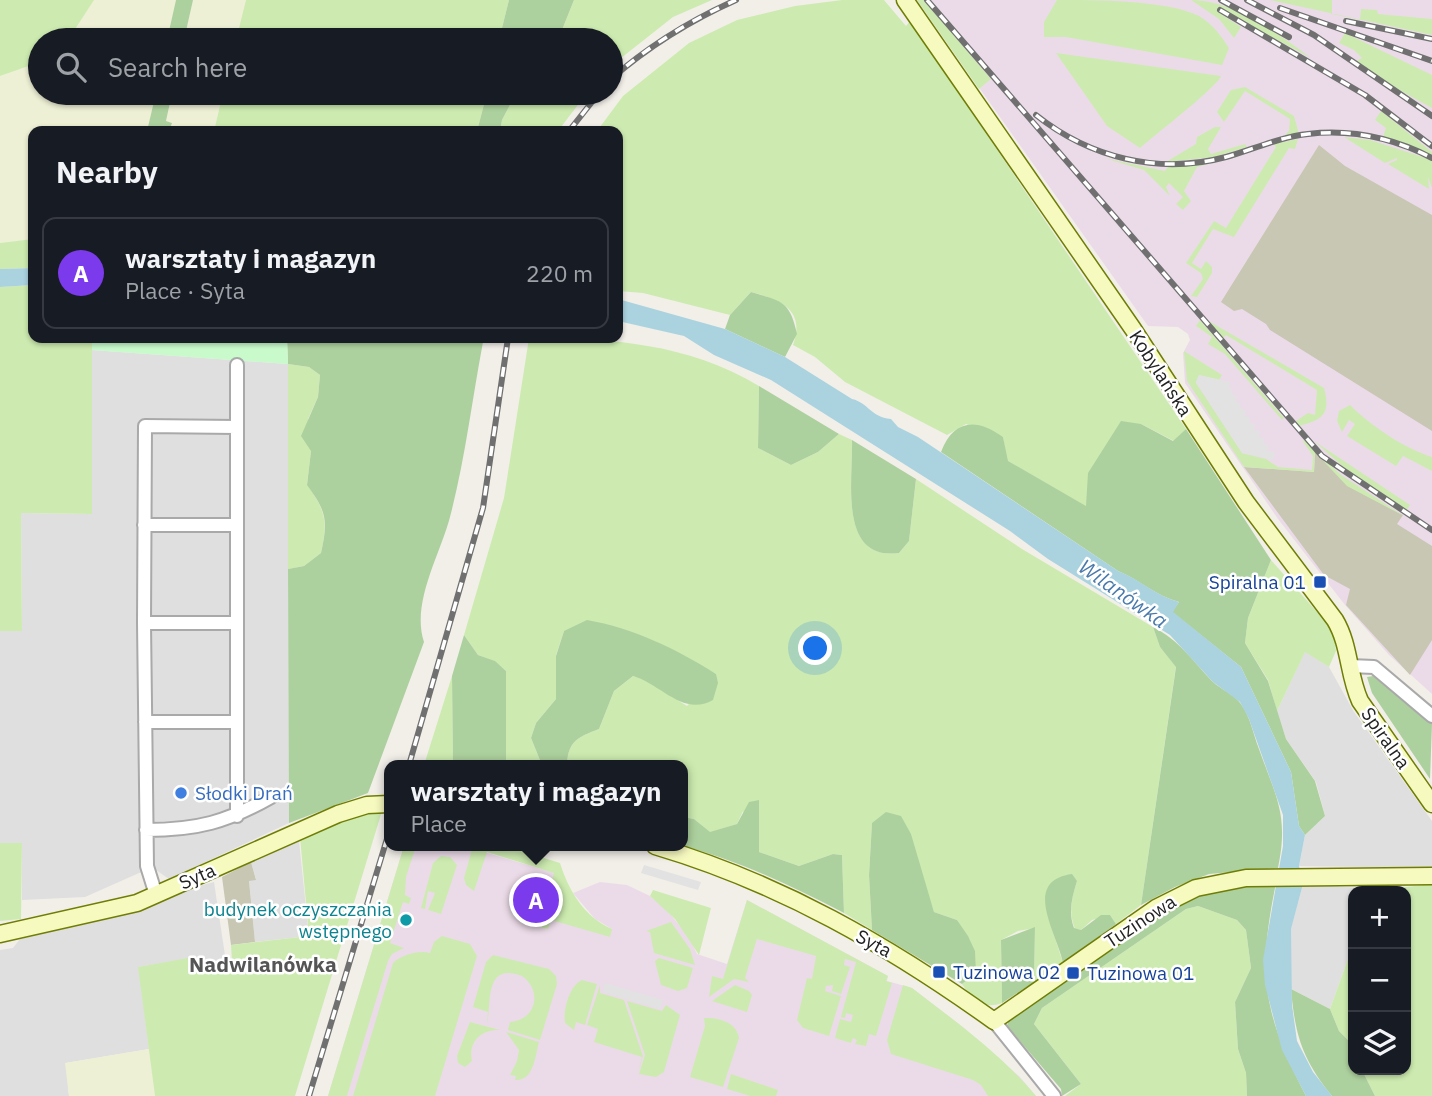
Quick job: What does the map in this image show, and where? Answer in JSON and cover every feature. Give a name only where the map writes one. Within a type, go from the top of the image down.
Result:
[{"type":"street","name":"Kobylańska","points":[[905,0],[1133,329],[1246,502],[1335,620],[1345,640],[1350,666]]},
{"type":"street","points":[[237,365],[237,816]]},
{"type":"street","points":[[156,895],[147,866],[146,830],[145,426],[236,426]]},
{"type":"street","points":[[144,525],[237,525]]},
{"type":"street","points":[[144,624],[237,624]]},
{"type":"street","points":[[1350,666],[1374,667],[1432,716]]},
{"type":"street","name":"Spiralna","points":[[1350,666],[1360,701],[1432,804]]},
{"type":"street","points":[[145,722],[237,722]]},
{"type":"street","points":[[146,830],[199,828],[237,816],[271,797]]},
{"type":"street","name":"Syta","points":[[0,934],[110,911],[156,895],[338,814],[367,805],[384,804]]},
{"type":"street","name":"Syta","points":[[671,851],[723,867],[759,882],[905,960],[994,1021],[1054,1096]]},
{"type":"street","name":"Tuzinowa","points":[[994,1021],[1174,898],[1222,881],[1270,877],[1432,876]]},
{"type":"shaded area","points":[[94,0],[176,0],[170,28],[76,28]]},
{"type":"shaded area","points":[[193,0],[246,0],[239,28],[187,28]]},
{"type":"shaded area","points":[[917,0],[1432,0],[1432,694],[1389,655],[1345,605],[1278,519],[1185,383],[1183,353],[1190,340],[1188,334],[1178,327],[1148,326]]},
{"type":"shaded area","points":[[28,66],[28,105],[153,105],[148,126],[28,126],[28,240],[0,243],[0,76]]},
{"type":"shaded area","points":[[170,105],[220,105],[215,126],[171,126],[172,123],[166,122]]},
{"type":"shaded area","points":[[1319,145],[1345,166],[1432,215],[1432,431],[1270,330],[1266,324],[1242,309],[1234,311],[1221,302]]},
{"type":"shaded area","points":[[92,350],[288,364],[289,823],[169,879],[156,870],[139,873],[85,897],[22,900],[22,844],[0,843],[0,631],[22,631],[21,513],[92,514]]},
{"type":"shaded area","points":[[1199,375],[1230,382],[1231,394],[1237,396],[1236,402],[1241,403],[1240,408],[1246,410],[1245,416],[1250,417],[1249,423],[1255,424],[1254,430],[1260,431],[1259,437],[1264,438],[1263,444],[1269,445],[1267,451],[1275,452],[1273,460],[1242,453],[1196,382]]},
{"type":"shaded area","points":[[1315,451],[1348,486],[1403,515],[1397,524],[1432,546],[1432,640],[1410,675],[1346,605],[1350,589],[1324,575],[1244,467],[1314,472]]},
{"type":"shaded area","points":[[1305,651],[1329,667],[1354,712],[1432,821],[1432,868],[1299,866],[1305,835],[1325,816],[1316,782],[1286,739],[1277,711]]},
{"type":"shaded area","points":[[299,841],[309,936],[255,942],[249,880],[256,879],[251,862]]},
{"type":"shaded area","points":[[402,851],[481,851],[555,873],[539,926],[547,929],[550,920],[612,929],[595,919],[573,893],[600,882],[627,885],[650,896],[666,909],[689,937],[697,954],[727,964],[747,900],[888,976],[887,981],[912,988],[964,1028],[1020,1077],[1036,1096],[328,1096]]},
{"type":"shaded area","points":[[251,862],[256,880],[249,881],[255,942],[231,945],[222,877]]},
{"type":"shaded area","points":[[644,865],[701,882],[698,890],[641,873]]},
{"type":"shaded area","points":[[214,882],[226,962],[189,967],[188,959],[139,967],[149,1049],[66,1063],[69,1096],[0,1096],[0,950],[13,948],[20,939],[132,913]]},
{"type":"shaded area","points":[[1303,884],[1348,887],[1348,959],[1330,1009],[1291,989],[1291,928]]},
{"type":"shaded area","points":[[605,983],[663,1000],[660,1009],[603,992]]},
{"type":"shaded area","points":[[149,1049],[155,1096],[69,1096],[65,1063]]},
{"type":"green space","points":[[0,0],[94,0],[76,28],[28,28],[28,66],[0,76]]},
{"type":"green space","points":[[176,0],[193,0],[187,28],[170,28]]},
{"type":"green space","points":[[246,0],[509,0],[502,28],[239,28]]},
{"type":"green space","points":[[509,0],[574,0],[563,28],[502,28]]},
{"type":"green space","points":[[574,0],[712,0],[673,17],[623,57],[623,28],[563,28]]},
{"type":"green space","points":[[842,0],[884,0],[906,26],[910,21],[1186,429],[1174,441],[1141,424],[1087,507],[1007,461],[1003,437],[966,424],[947,435],[845,382],[815,357],[793,345],[796,323],[793,315],[788,308],[772,299],[751,292],[730,315],[643,293],[623,291],[623,126],[601,126],[616,105],[623,105],[623,96],[689,43],[737,20],[795,6]]},
{"type":"green space","points":[[917,0],[924,0],[991,79],[979,89]]},
{"type":"green space","points":[[1057,0],[1130,2],[1185,11],[1208,23],[1229,48],[1222,65],[1066,37],[1044,37],[1044,22]]},
{"type":"green space","points":[[1191,0],[1207,1],[1239,12],[1311,58],[1219,9],[1218,12],[1241,27],[1234,38],[1219,19]]},
{"type":"green space","points":[[1270,0],[1332,0],[1332,13]]},
{"type":"green space","points":[[1361,9],[1377,10],[1378,14],[1432,19],[1432,35],[1360,19]]},
{"type":"green space","points":[[1345,33],[1432,75],[1432,108],[1376,77],[1356,61],[1362,58],[1354,50],[1339,43]]},
{"type":"green space","points":[[1056,53],[1221,76],[1198,100],[1140,148],[1107,126]]},
{"type":"green space","points":[[1245,87],[1294,116],[1299,134],[1284,136],[1289,131],[1290,119],[1245,91],[1224,122],[1217,112],[1231,90]]},
{"type":"green space","points":[[153,105],[169,105],[166,121],[172,123],[171,126],[148,126]]},
{"type":"green space","points":[[220,105],[484,105],[478,126],[215,126]]},
{"type":"green space","points":[[484,105],[510,105],[501,126],[478,126]]},
{"type":"green space","points":[[510,105],[578,105],[562,126],[501,126]]},
{"type":"green space","points":[[1381,111],[1432,152],[1432,156],[1383,137],[1386,128],[1375,120]]},
{"type":"green space","points":[[1215,127],[1221,127],[1208,149],[1211,154],[1245,144],[1247,147],[1214,157],[1166,162],[1196,144],[1197,137]]},
{"type":"green space","points":[[1344,137],[1370,140],[1432,160],[1432,188],[1428,177],[1429,189],[1388,164],[1397,158],[1385,163]]},
{"type":"green space","points":[[1298,139],[1295,149],[1289,148],[1234,237],[1213,229],[1192,263],[1201,269],[1206,261],[1212,267],[1212,273],[1197,297],[1191,296],[1203,279],[1201,273],[1186,263],[1214,221],[1226,228],[1276,147],[1274,144]]},
{"type":"green space","points":[[1248,154],[1197,167],[1184,191],[1191,201],[1183,210],[1176,204],[1183,197],[1169,183],[1166,187],[1170,196],[1144,170],[1104,158],[1165,171],[1168,167],[1207,164]]},
{"type":"green space","points":[[28,240],[28,268],[0,269],[0,243]]},
{"type":"green space","points":[[28,285],[28,343],[92,343],[92,514],[21,513],[22,631],[0,631],[0,287]]},
{"type":"green space","points":[[751,292],[777,301],[788,309],[797,334],[785,357],[725,329],[730,315]]},
{"type":"green space","points":[[1200,320],[1284,418],[1282,420],[1225,354],[1208,344],[1212,337],[1196,326]]},
{"type":"green space","points":[[1207,320],[1324,388],[1326,404],[1323,414],[1314,421],[1299,426],[1296,421],[1308,413],[1315,415],[1317,390],[1226,335],[1223,338]]},
{"type":"green space","points":[[92,343],[287,343],[288,364],[92,350]]},
{"type":"green space","points":[[287,343],[483,343],[450,517],[424,595],[421,627],[424,642],[368,793],[289,823],[288,569],[304,566],[321,553],[325,525],[319,503],[307,485],[311,451],[301,436],[318,397],[320,375],[309,367],[288,364]]},
{"type":"green space","points":[[528,343],[623,343],[648,346],[704,360],[759,386],[758,448],[791,465],[818,452],[839,434],[852,440],[853,514],[858,531],[866,544],[880,552],[899,553],[909,541],[916,479],[1022,549],[1153,627],[1160,647],[1176,666],[1141,905],[1116,924],[1110,915],[1092,920],[1081,930],[1075,929],[1071,911],[1077,881],[1048,916],[1063,963],[1034,982],[1035,928],[1018,931],[1001,940],[1002,1003],[989,1005],[979,1002],[962,984],[976,973],[957,920],[934,912],[918,864],[872,823],[869,875],[872,930],[844,913],[842,855],[833,854],[799,866],[759,852],[743,811],[737,824],[710,833],[694,819],[688,818],[688,760],[568,760],[569,750],[576,741],[599,729],[614,691],[633,676],[646,680],[687,706],[716,674],[663,645],[564,631],[556,655],[556,699],[536,723],[531,738],[540,760],[506,760],[506,671],[494,661],[478,655],[464,635],[504,498]]},
{"type":"green space","points":[[1184,351],[1222,375],[1219,380],[1199,375],[1196,383],[1242,453],[1266,459],[1278,467],[1312,470],[1313,456],[1302,440],[1341,475],[1404,516],[1347,486],[1315,452],[1314,472],[1244,467],[1187,381]]},
{"type":"green space","points":[[288,364],[309,367],[320,375],[318,397],[308,419],[311,451],[307,484],[322,510],[325,524],[321,553],[304,566],[288,569]]},
{"type":"green space","points":[[759,386],[839,434],[818,452],[791,465],[758,448]]},
{"type":"green space","points":[[1350,405],[1388,436],[1432,457],[1432,471],[1403,456],[1396,466],[1347,436],[1355,424],[1349,420],[1342,432],[1337,421],[1339,411]]},
{"type":"green space","points":[[1121,421],[1141,424],[1173,441],[1186,429],[1271,560],[1248,618],[1245,643],[1268,681],[1286,739],[1315,781],[1325,816],[1305,835],[1299,826],[1291,772],[1241,667],[1172,612],[1179,602],[1118,571],[941,452],[952,433],[959,428],[966,425],[984,426],[1003,437],[1008,461],[1086,506],[1088,473]]},
{"type":"green space","points":[[852,440],[916,479],[909,541],[899,553],[880,552],[866,544],[858,532],[851,496]]},
{"type":"green space","points":[[1314,441],[1410,505],[1406,511],[1357,479]]},
{"type":"green space","points":[[1271,560],[1333,630],[1336,651],[1329,667],[1305,652],[1277,711],[1268,680],[1245,643],[1248,618]]},
{"type":"green space","points":[[587,620],[621,628],[654,641],[716,674],[718,683],[713,700],[692,705],[682,702],[633,676],[614,691],[599,729],[576,741],[569,750],[568,760],[540,760],[531,738],[536,723],[556,699],[556,656],[564,631]]},
{"type":"green space","points":[[1153,627],[1178,644],[1212,681],[1241,704],[1250,720],[1275,794],[1282,834],[1278,868],[1209,874],[1175,887],[1141,905],[1176,667],[1160,647]]},
{"type":"green space","points":[[464,635],[478,655],[495,661],[506,671],[506,760],[453,760],[452,676]]},
{"type":"green space","points":[[452,676],[453,760],[426,760]]},
{"type":"green space","points":[[1373,676],[1432,724],[1430,779],[1372,693],[1367,677]]},
{"type":"green space","points":[[759,800],[759,852],[799,866],[833,854],[842,855],[844,913],[765,875],[688,848],[688,818],[694,819],[710,832],[737,824],[749,802]]},
{"type":"green space","points":[[382,811],[295,1096],[155,1096],[138,967],[188,958],[190,967],[232,962],[231,945],[309,936],[300,837],[357,815]]},
{"type":"green space","points":[[886,812],[901,816],[911,834],[934,912],[957,920],[975,951],[976,973],[962,984],[872,930],[869,875],[872,823]]},
{"type":"green space","points":[[0,843],[22,843],[21,919],[0,921]]},
{"type":"green space","points":[[402,851],[414,851],[406,877],[405,895],[411,898],[409,904],[403,902],[390,943],[404,948],[392,954],[388,961],[347,1096],[328,1096]]},
{"type":"green space","points":[[472,851],[532,851],[531,854],[560,863],[579,902],[593,918],[612,929],[610,937],[551,920],[548,929],[539,927],[554,873],[487,852],[474,891],[466,885],[464,878]]},
{"type":"green space","points":[[441,856],[450,857],[457,865],[441,914],[428,910],[435,893],[428,891],[425,909],[421,908],[433,863]]},
{"type":"green space","points":[[1072,874],[1077,881],[1071,910],[1074,928],[1081,930],[1101,915],[1110,915],[1116,924],[1063,963],[1046,910],[1045,897],[1048,887],[1057,879]]},
{"type":"green space","points":[[1276,883],[1267,944],[1268,993],[1280,1040],[1306,1096],[1247,1096],[1246,1073],[1238,1049],[1235,1002],[1251,968],[1246,930],[1237,920],[1198,906],[1186,909],[1042,1008],[1034,1024],[1081,1084],[1062,1096],[1061,1089],[1007,1026],[1009,1018],[1160,913],[1210,889]]},
{"type":"green space","points":[[1432,884],[1432,1096],[1375,1096],[1364,1075],[1411,1075],[1411,886]]},
{"type":"green space","points":[[653,890],[711,908],[699,955],[675,919],[650,896]]},
{"type":"green space","points":[[747,900],[888,976],[886,981],[892,983],[876,1036],[869,1034],[866,1046],[855,1044],[857,1040],[853,1038],[851,1043],[835,1038],[840,1019],[851,1022],[853,1015],[846,1013],[845,1018],[841,1017],[856,962],[845,959],[844,965],[850,967],[841,994],[832,991],[833,985],[826,986],[825,991],[841,996],[829,1036],[803,1028],[797,1020],[807,978],[812,979],[816,956],[757,939],[745,978],[749,982],[734,979],[709,997],[712,976],[723,979]]},
{"type":"green space","points":[[1198,906],[1237,920],[1246,930],[1251,968],[1235,1002],[1238,1049],[1246,1073],[1247,1096],[1065,1096],[1081,1084],[1034,1024],[1042,1008],[1186,909]]},
{"type":"green space","points":[[671,922],[690,949],[695,965],[654,953],[650,932],[646,931]]},
{"type":"green space","points":[[1035,927],[1034,982],[1002,1003],[1001,940]]},
{"type":"green space","points":[[442,936],[470,944],[477,956],[435,1096],[353,1096],[393,963],[410,954],[430,953],[434,942]]},
{"type":"green space","points":[[493,955],[549,969],[556,976],[557,984],[540,1040],[508,1030],[510,1022],[526,1016],[534,1004],[533,989],[522,976],[501,974],[495,980],[487,1024],[488,1012],[473,1007],[486,962]]},
{"type":"green space","points":[[659,958],[693,968],[687,988],[678,991],[661,985],[655,961]]},
{"type":"green space","points":[[1348,959],[1348,1040],[1339,1031],[1330,1009]]},
{"type":"green space","points":[[582,980],[597,984],[585,1025],[576,1022],[574,1030],[565,1023],[565,1012],[570,993]]},
{"type":"green space","points":[[600,985],[600,993],[624,1000],[643,1056],[638,1074],[642,1057],[594,1042],[598,1029],[587,1025]]},
{"type":"green space","points":[[735,985],[752,995],[747,1012],[712,1001]]},
{"type":"green space","points":[[903,985],[912,988],[977,1039],[1008,1066],[1036,1096],[988,1096],[981,1085],[973,1080],[891,1054],[887,1040]]},
{"type":"green space","points":[[1291,989],[1330,1009],[1339,1031],[1348,1040],[1348,1075],[1364,1075],[1375,1096],[1332,1096],[1307,1058],[1295,1020]]},
{"type":"green space","points":[[627,1001],[662,1011],[666,1005],[680,1015],[664,1072],[656,1077],[639,1074],[645,1055]]},
{"type":"green space","points":[[704,1018],[715,1018],[731,1024],[739,1038],[723,1087],[690,1077],[705,1026]]},
{"type":"green space","points":[[470,1022],[500,1030],[487,1032],[477,1038],[472,1048],[472,1061],[465,1067],[458,1063],[457,1056]]},
{"type":"green space","points":[[506,1032],[539,1042],[533,1067],[526,1077],[521,1079],[515,1080],[516,1076],[510,1075],[519,1050]]},
{"type":"green space","points":[[731,1074],[778,1090],[776,1096],[750,1096],[727,1089]]},
{"type":"water","points":[[28,268],[28,285],[0,287],[0,269]]},
{"type":"water","name":"Wilanówka","points":[[623,300],[725,329],[785,357],[878,416],[891,419],[898,427],[918,437],[1118,571],[1179,602],[1173,612],[1241,667],[1291,772],[1299,826],[1305,835],[1299,866],[1303,884],[1291,929],[1292,1005],[1297,1041],[1313,1072],[1332,1096],[1306,1096],[1282,1050],[1265,985],[1263,960],[1283,846],[1283,815],[1249,719],[1240,702],[1213,682],[1170,635],[771,380],[714,355],[684,336],[623,322]]},
{"type":"railway","points":[[623,69],[670,35],[736,0]]},
{"type":"railway","points":[[927,0],[1322,456],[1432,530]]},
{"type":"railway","points":[[1221,0],[1289,37]]},
{"type":"railway","points":[[1247,0],[1314,35],[1432,116]]},
{"type":"railway","points":[[1280,8],[1432,61]]},
{"type":"railway","points":[[1220,10],[1365,95],[1432,146]]},
{"type":"railway","points":[[1346,21],[1432,39]]},
{"type":"railway","points":[[573,126],[590,105]]},
{"type":"railway","points":[[1036,115],[1057,130],[1102,152],[1151,163],[1201,162],[1287,138],[1324,133],[1356,134],[1387,140],[1432,158]]},
{"type":"railway","points":[[410,760],[483,508],[507,343]]},
{"type":"railway","points":[[309,1096],[384,848]]},
{"type":"place","name":"Spiralna 01","points":[[1320,582]]},
{"type":"place","name":"Słodki Drań","points":[[181,793]]},
{"type":"place","name":"warsztaty i magazyn","points":[[536,900]]},
{"type":"place","name":"budynek oczyszczania wstępnego","points":[[406,920]]},
{"type":"place","name":"Tuzinowa 02","points":[[939,972]]},
{"type":"place","name":"Tuzinowa 01","points":[[1073,973]]},
{"type":"district","name":"Nadwilanówka","points":[[263,965]]}]
